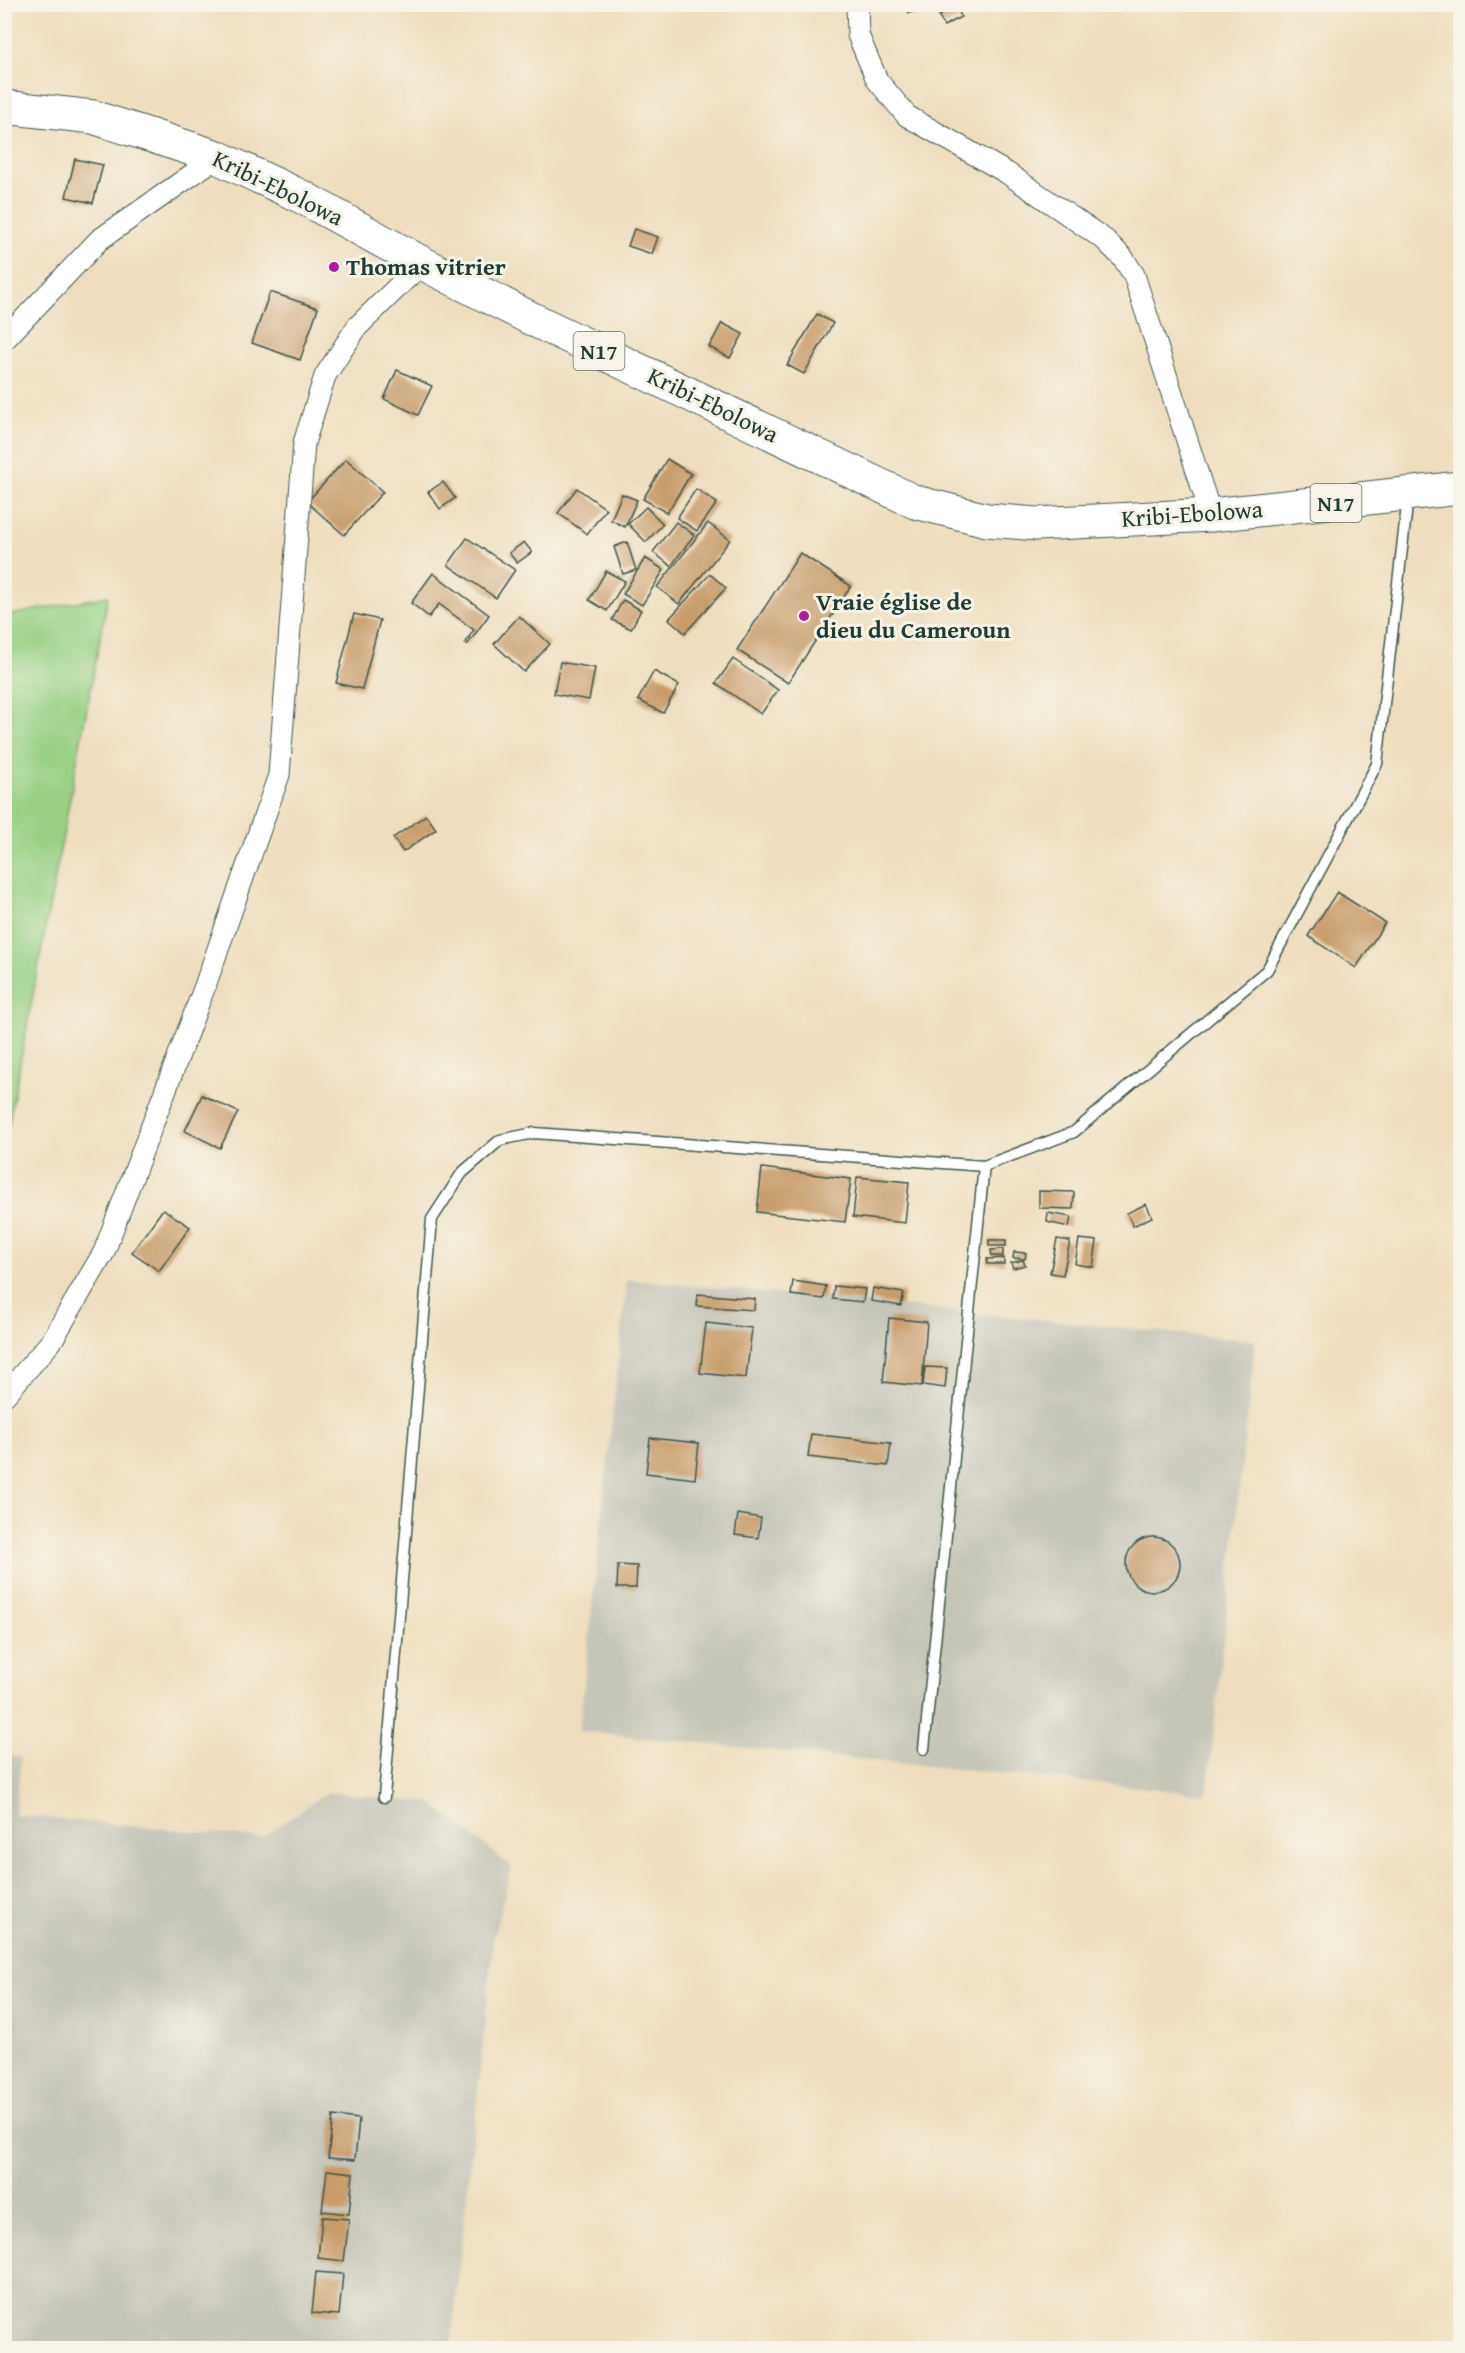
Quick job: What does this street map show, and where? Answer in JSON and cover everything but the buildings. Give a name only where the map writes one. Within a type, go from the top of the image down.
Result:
[{"type":"highway","name":"Kribi-Ebolowa","points":[[4,107],[93,117],[217,157],[302,197],[422,263],[530,318],[915,502],[987,520],[1037,524],[1211,515],[1461,488]]},
{"type":"street","points":[[856,4],[858,34],[877,80],[907,116],[1007,173],[1105,240],[1123,258],[1134,275],[1211,515]]},
{"type":"street","points":[[4,340],[99,240],[217,157]]},
{"type":"street","points":[[4,1396],[51,1342],[104,1252],[205,986],[279,775],[304,443],[325,376],[357,327],[422,263]]},
{"type":"lane","points":[[384,1797],[432,1219],[462,1173],[500,1140],[534,1133],[984,1166],[1074,1132],[1267,970],[1377,764],[1408,495]]},
{"type":"lane","points":[[924,1749],[984,1166]]},
{"type":"shaded area","points":[[627,1279],[1255,1341],[1207,1794],[579,1731]]},
{"type":"shaded area","points":[[4,1755],[21,1757],[15,1815],[261,1838],[328,1792],[432,1803],[512,1867],[494,1934],[451,2348],[5,2348]]},
{"type":"green space","points":[[108,596],[5,1143],[5,616]]},
{"type":"place","name":"Thomas vitrier","points":[[334,267]]},
{"type":"place","name":"Vraie église de dieu du Cameroun","points":[[804,616]]}]
